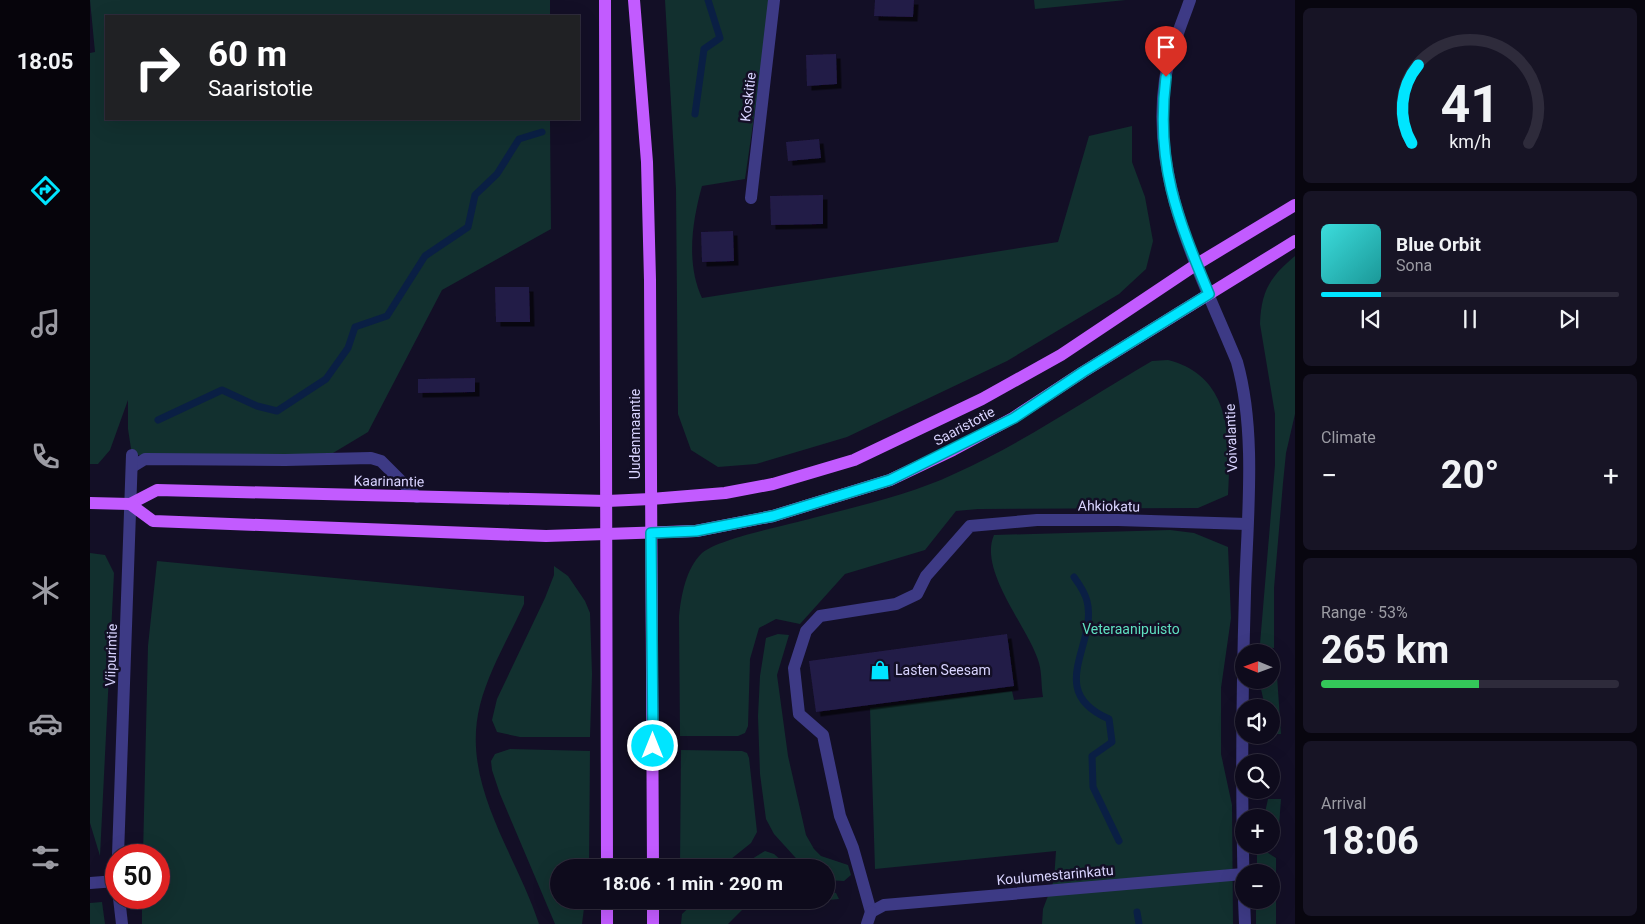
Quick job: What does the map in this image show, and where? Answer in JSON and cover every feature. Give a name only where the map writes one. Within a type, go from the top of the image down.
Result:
[{"type":"main road","name":"Uudenmaantie","points":[[605,0],[608,534],[607,859]]},
{"type":"main road","name":"Uudenmaantie","points":[[634,0],[647,162],[653,859]]},
{"type":"main road","name":"Saaristotie","points":[[651,500],[725,492],[773,484],[854,460],[982,399],[1061,356],[1197,264],[1295,205]]},
{"type":"main road","name":"Saaristotie","points":[[608,534],[696,531],[773,516],[890,480],[1014,418],[1083,372],[1295,241]]},
{"type":"main road","name":"Kaarinantie","points":[[130,504],[157,490],[607,501],[651,500]]},
{"type":"main road","points":[[90,502],[130,504],[154,521],[523,535],[608,534]]},
{"type":"main road","points":[[607,909],[607,924]]},
{"type":"main road","points":[[653,909],[653,924]]},
{"type":"street","name":"Koskitie","points":[[751,198],[774,0]]},
{"type":"street","name":"Voivalantie","points":[[1190,0],[1166,77],[1161,122],[1163,151],[1174,201],[1197,264],[1237,362],[1243,382],[1248,417],[1241,744],[1243,864]]},
{"type":"street","name":"Viipurintie","points":[[118,844],[131,545],[132,461],[145,459],[285,460],[371,458],[381,461],[417,497]]},
{"type":"street","name":"Ahkiokatu","points":[[869,918],[853,848],[840,816],[824,736],[799,714],[794,668],[806,631],[820,616],[896,604],[917,594],[926,576],[970,526],[1037,520],[1247,524]]},
{"type":"street","name":"Koulumestarinkatu","points":[[869,918],[884,905],[1235,875]]},
{"type":"street","points":[[90,883],[105,882]]},
{"type":"street","points":[[120,909],[122,924]]},
{"type":"street","points":[[1244,909],[1245,924]]},
{"type":"green space","points":[[90,0],[550,0],[550,15],[105,15],[105,120],[550,120],[551,229],[442,290],[368,432],[328,456],[132,455],[128,429],[128,400],[110,450],[98,464],[90,464],[90,53],[95,52]]},
{"type":"green space","points":[[665,0],[771,0],[745,179],[702,186],[698,200],[693,228],[692,257],[697,285],[702,298],[1058,242],[1089,136],[1132,126],[1132,162],[1145,197],[1153,241],[1146,269],[1119,294],[1007,361],[847,437],[756,464],[718,467],[691,450],[678,414],[676,189]]},
{"type":"green space","points":[[1034,0],[1126,0],[1035,9]]},
{"type":"green space","points":[[1295,256],[1295,414],[1286,453],[1283,483],[1274,588],[1274,644],[1260,644],[1275,465],[1275,414],[1260,324],[1262,302],[1268,286],[1279,271]]},
{"type":"green space","points":[[1168,360],[1189,368],[1205,380],[1216,395],[1223,413],[1227,432],[1229,453],[1228,495],[1198,508],[978,509],[956,511],[925,550],[845,574],[800,624],[776,619],[759,628],[750,659],[748,726],[745,733],[738,736],[680,736],[679,617],[688,574],[696,559],[702,553],[711,547],[738,537],[885,499],[938,481],[980,462],[1030,435],[1152,361]]},
{"type":"green space","name":"Veteraanipuisto","points":[[1170,530],[1194,533],[1228,547],[1231,618],[1221,688],[1221,754],[1232,805],[1233,924],[1042,924],[1043,909],[1054,880],[1056,851],[875,869],[870,708],[1012,691],[1014,700],[1043,697],[1041,671],[1034,649],[1007,599],[993,565],[991,549],[994,535]]},
{"type":"green space","points":[[90,553],[105,555],[114,573],[100,856],[90,823]]},
{"type":"green space","points":[[157,561],[524,596],[524,604],[494,666],[484,692],[476,734],[478,763],[493,818],[529,897],[539,924],[142,924],[142,909],[170,909],[170,844],[143,844],[148,646]]},
{"type":"green space","points":[[554,566],[568,576],[585,601],[590,613],[592,674],[590,737],[520,737],[497,732],[492,720],[497,699],[545,598],[554,575]]},
{"type":"green space","points":[[778,634],[789,635],[777,675],[788,756],[806,835],[814,849],[821,856],[830,859],[797,859],[774,834],[766,819],[760,774],[758,716],[760,676],[766,638]]},
{"type":"green space","points":[[1261,689],[1278,689],[1279,699],[1263,699]]},
{"type":"green space","points":[[510,749],[590,751],[589,859],[550,859],[550,909],[584,909],[582,924],[555,924],[500,794],[492,770],[491,761],[495,754]]},
{"type":"green space","points":[[681,750],[742,751],[747,753],[757,832],[751,843],[731,859],[680,859]]},
{"type":"green space","points":[[1268,799],[1281,799],[1280,812],[1280,809],[1266,809]]},
{"type":"green space","points":[[765,851],[774,854],[780,859],[752,859]]},
{"type":"green space","points":[[1270,854],[1276,858],[1276,864],[1257,864],[1257,855]]},
{"type":"green space","points":[[835,861],[848,865],[851,875],[844,881],[835,880]]},
{"type":"green space","points":[[835,893],[836,893],[839,899],[835,899]]},
{"type":"green space","points":[[102,902],[105,924],[90,924],[90,903]]},
{"type":"green space","points":[[687,909],[743,909],[728,924],[681,924],[682,914]]},
{"type":"green space","points":[[1256,909],[1276,909],[1276,924],[1256,924]]},
{"type":"building","points":[[875,0],[914,0],[913,17],[874,16]]},
{"type":"building","points":[[836,54],[837,84],[807,86],[806,55]]},
{"type":"building","points":[[819,139],[821,158],[788,161],[786,142]]},
{"type":"building","points":[[823,195],[823,224],[771,225],[770,196]]},
{"type":"building","points":[[733,231],[734,261],[702,262],[701,232]]},
{"type":"building","points":[[495,287],[529,287],[530,322],[496,322]]},
{"type":"building","points":[[475,378],[475,392],[418,393],[418,379]]},
{"type":"building","points":[[1007,634],[1014,686],[816,712],[809,661]]},
{"type":"waterway","points":[[695,114],[704,49],[720,38],[708,0]]},
{"type":"waterway","points":[[158,420],[222,390],[257,406],[277,411],[326,379],[348,348],[355,327],[387,316],[425,256],[468,227],[475,195],[497,174],[519,139],[542,132]]},
{"type":"waterway","points":[[1074,577],[1086,598],[1088,617],[1076,681],[1080,695],[1090,708],[1109,719],[1112,742],[1092,756],[1093,787],[1119,841]]},
{"type":"waterway","points":[[1137,912],[1139,924]]},
{"type":"place","name":"Lasten Seesam","points":[[880,670]]},
{"type":"route","points":[[653,746],[651,533],[696,531],[773,516],[890,480],[1014,418],[1083,372],[1209,294],[1183,230],[1166,172],[1161,122],[1166,77]]}]
